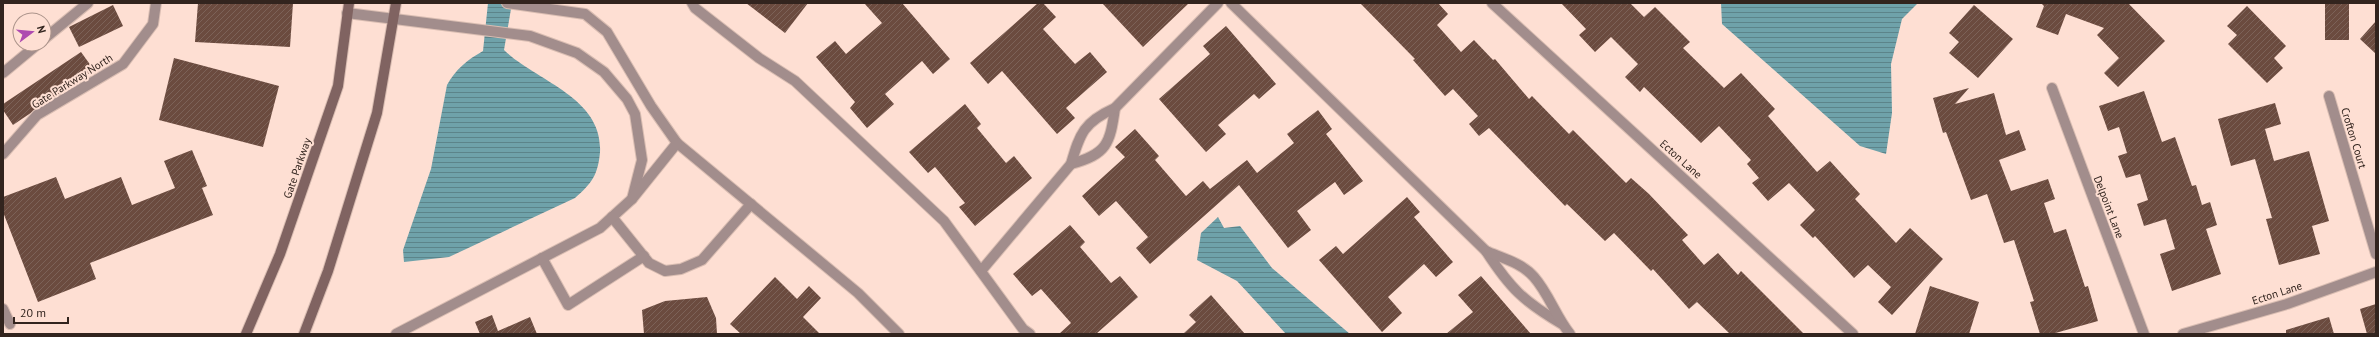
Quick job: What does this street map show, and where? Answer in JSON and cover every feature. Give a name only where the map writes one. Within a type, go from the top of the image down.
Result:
[{"type":"main road","points":[[304,334],[330,263],[377,113],[396,3]]},
{"type":"main road","name":"Gate Parkway","points":[[246,334],[280,254],[338,86],[348,8]]},
{"type":"street","points":[[52,32],[88,3]]},
{"type":"street","name":"Gate Parkway North","points":[[3,154],[37,115],[123,64],[153,24],[156,3]]},
{"type":"street","points":[[507,3],[585,14],[606,32],[651,106],[677,143],[858,293],[899,334]]},
{"type":"street","points":[[692,3],[695,8],[759,58],[795,81],[944,221],[1023,329],[1030,334]]},
{"type":"street","points":[[981,271],[1071,164],[1077,143],[1086,127],[1096,117],[1115,108],[1218,3]]},
{"type":"street","points":[[1231,3],[1486,250],[1506,281],[1521,296],[1531,305],[1562,324]]},
{"type":"street","name":"Ecton Lane","points":[[1492,3],[1853,334]]},
{"type":"street","points":[[348,8],[394,18],[530,36],[577,53],[604,72],[627,98],[635,114],[642,160],[632,199]]},
{"type":"street","points":[[3,73],[28,52]]},
{"type":"street","name":"Delpoint Lane","points":[[2052,88],[2144,334]]},
{"type":"street","name":"Crofton Court","points":[[2329,96],[2376,254]]},
{"type":"street","points":[[1071,164],[1090,158],[1102,150],[1111,132],[1115,108]]},
{"type":"street","points":[[396,334],[600,228],[632,199],[677,143]]},
{"type":"street","points":[[612,217],[649,263],[665,271],[681,269],[702,260],[751,204]]},
{"type":"street","points":[[1486,250],[1521,266],[1534,277],[1562,324],[1570,334]]},
{"type":"street","points":[[542,258],[568,304],[644,256]]},
{"type":"street","name":"Ecton Lane","points":[[2184,334],[2286,304],[2376,272]]},
{"type":"street","points":[[3,309],[10,324]]},
{"type":"water","points":[[488,3],[512,3],[504,50],[517,61],[565,92],[591,117],[598,133],[600,152],[598,167],[590,183],[575,198],[449,257],[404,262],[403,250],[431,169],[447,85],[462,65],[483,51]]},
{"type":"water","points":[[1721,3],[1918,3],[1902,19],[1891,64],[1892,113],[1886,154],[1860,146],[1722,24]]},
{"type":"water","points":[[1218,217],[1224,228],[1240,226],[1272,268],[1350,334],[1286,334],[1237,281],[1197,260],[1201,233]]},
{"type":"building","points":[[198,3],[293,3],[290,47],[195,42]]},
{"type":"building","points":[[746,3],[808,3],[785,33]]},
{"type":"building","points":[[864,3],[902,3],[950,59],[933,74],[922,61],[885,94],[894,104],[867,128],[850,108],[855,102],[816,57],[835,41],[846,54],[882,23]]},
{"type":"building","points":[[1038,3],[1043,3],[1056,17],[1043,29],[1075,64],[1090,52],[1107,72],[1066,108],[1075,118],[1057,134],[1002,71],[988,84],[970,63]]},
{"type":"building","points":[[1102,3],[1189,3],[1143,47]]},
{"type":"building","points":[[1360,3],[1438,3],[1448,14],[1437,25],[1461,52],[1474,40],[1493,60],[1495,59],[1529,99],[1532,96],[1569,134],[1573,130],[1626,183],[1631,178],[1649,194],[1688,235],[1682,240],[1704,265],[1718,253],[1738,275],[1741,271],[1804,334],[1730,334],[1697,302],[1689,309],[1653,269],[1651,271],[1614,233],[1605,241],[1567,204],[1565,206],[1489,128],[1479,136],[1469,124],[1478,116],[1453,89],[1445,96],[1413,60],[1415,59]]},
{"type":"building","points":[[1561,3],[1630,3],[1644,17],[1655,7],[1690,42],[1683,48],[1724,88],[1741,73],[1775,109],[1768,116],[1817,172],[1830,161],[1860,194],[1855,199],[1896,243],[1910,228],[1943,259],[1892,315],[1878,302],[1891,287],[1868,265],[1854,278],[1815,236],[1813,238],[1800,225],[1815,210],[1789,183],[1768,201],[1752,183],[1759,178],[1747,164],[1751,160],[1719,126],[1701,143],[1644,87],[1640,92],[1625,77],[1638,64],[1611,37],[1595,52],[1579,35],[1586,29]]},
{"type":"building","points":[[2041,3],[2128,3],[2165,41],[2118,87],[2104,73],[2119,58],[2097,35],[2104,28],[2066,14],[2058,35],[2036,27],[2044,6]]},
{"type":"building","points":[[2325,3],[2349,3],[2349,40],[2325,40]]},
{"type":"building","points":[[113,5],[123,26],[79,47],[69,27]]},
{"type":"building","points":[[1974,5],[2013,39],[1978,78],[1949,53],[1959,42],[1949,33]]},
{"type":"building","points":[[2247,6],[2286,46],[2274,58],[2283,68],[2267,83],[2228,44],[2237,35],[2227,26]]},
{"type":"building","points":[[2376,21],[2376,54],[2360,39]]},
{"type":"building","points":[[1226,26],[1276,84],[1259,99],[1254,94],[1218,125],[1226,134],[1206,152],[1159,99],[1210,54],[1203,46]]},
{"type":"building","points":[[81,52],[94,70],[13,125],[3,110],[3,104]]},
{"type":"building","points":[[174,58],[279,86],[263,147],[159,120]]},
{"type":"building","points":[[1969,88],[1955,104],[1994,93],[2006,135],[2019,130],[2026,150],[1999,160],[2011,191],[2048,179],[2055,199],[2044,203],[2054,233],[2066,229],[2085,287],[2088,286],[2098,321],[2052,334],[2040,334],[2030,302],[2034,301],[2014,240],[2004,243],[1987,194],[1971,200],[1946,132],[1943,133],[1933,98]]},
{"type":"building","points":[[2144,91],[2162,142],[2175,137],[2192,186],[2196,185],[2202,205],[2210,202],[2217,225],[2206,229],[2221,274],[2172,291],[2160,254],[2175,249],[2166,219],[2144,226],[2137,204],[2148,200],[2140,174],[2126,178],[2118,156],[2127,153],[2119,127],[2108,131],[2099,106]]},
{"type":"building","points":[[2275,103],[2281,124],[2265,129],[2274,161],[2309,151],[2329,221],[2312,226],[2320,254],[2279,265],[2266,219],[2272,218],[2255,159],[2231,166],[2218,119]]},
{"type":"building","points":[[965,104],[981,124],[977,128],[1006,163],[1014,156],[1032,178],[975,226],[959,207],[965,203],[935,167],[928,173],[909,152]]},
{"type":"building","points":[[1318,110],[1332,129],[1326,134],[1363,181],[1344,195],[1335,182],[1297,211],[1311,230],[1288,248],[1239,185],[1150,264],[1136,248],[1148,237],[1116,201],[1099,216],[1082,196],[1125,157],[1115,147],[1135,129],[1159,156],[1155,160],[1186,196],[1203,181],[1210,189],[1247,160],[1257,173],[1294,143],[1287,134]]},
{"type":"building","points":[[192,150],[207,186],[202,188],[213,215],[90,263],[96,279],[38,302],[3,212],[3,197],[56,177],[65,199],[121,177],[132,205],[175,188],[164,161]]},
{"type":"building","points":[[1407,197],[1420,212],[1414,217],[1453,262],[1436,277],[1424,264],[1388,297],[1402,313],[1382,332],[1319,260],[1336,246],[1343,254]]},
{"type":"building","points":[[1070,225],[1085,242],[1080,247],[1111,283],[1120,276],[1138,297],[1096,334],[1059,334],[1071,323],[1041,289],[1032,296],[1013,274]]},
{"type":"building","points":[[1481,276],[1531,334],[1446,334],[1473,312],[1458,295]]},
{"type":"building","points":[[775,277],[797,299],[809,286],[821,298],[803,317],[820,334],[741,334],[730,324]]},
{"type":"building","points":[[1930,286],[1979,302],[1969,334],[1915,334]]},
{"type":"building","points":[[1211,295],[1245,334],[1183,334],[1196,322],[1189,315]]},
{"type":"building","points":[[707,297],[716,318],[717,334],[644,334],[642,310],[665,301]]},
{"type":"building","points":[[2376,304],[2376,334],[2367,334],[2360,309]]},
{"type":"building","points":[[492,315],[498,331],[530,317],[537,334],[480,334],[475,322]]},
{"type":"building","points":[[2329,317],[2334,334],[2286,334],[2286,330]]}]
